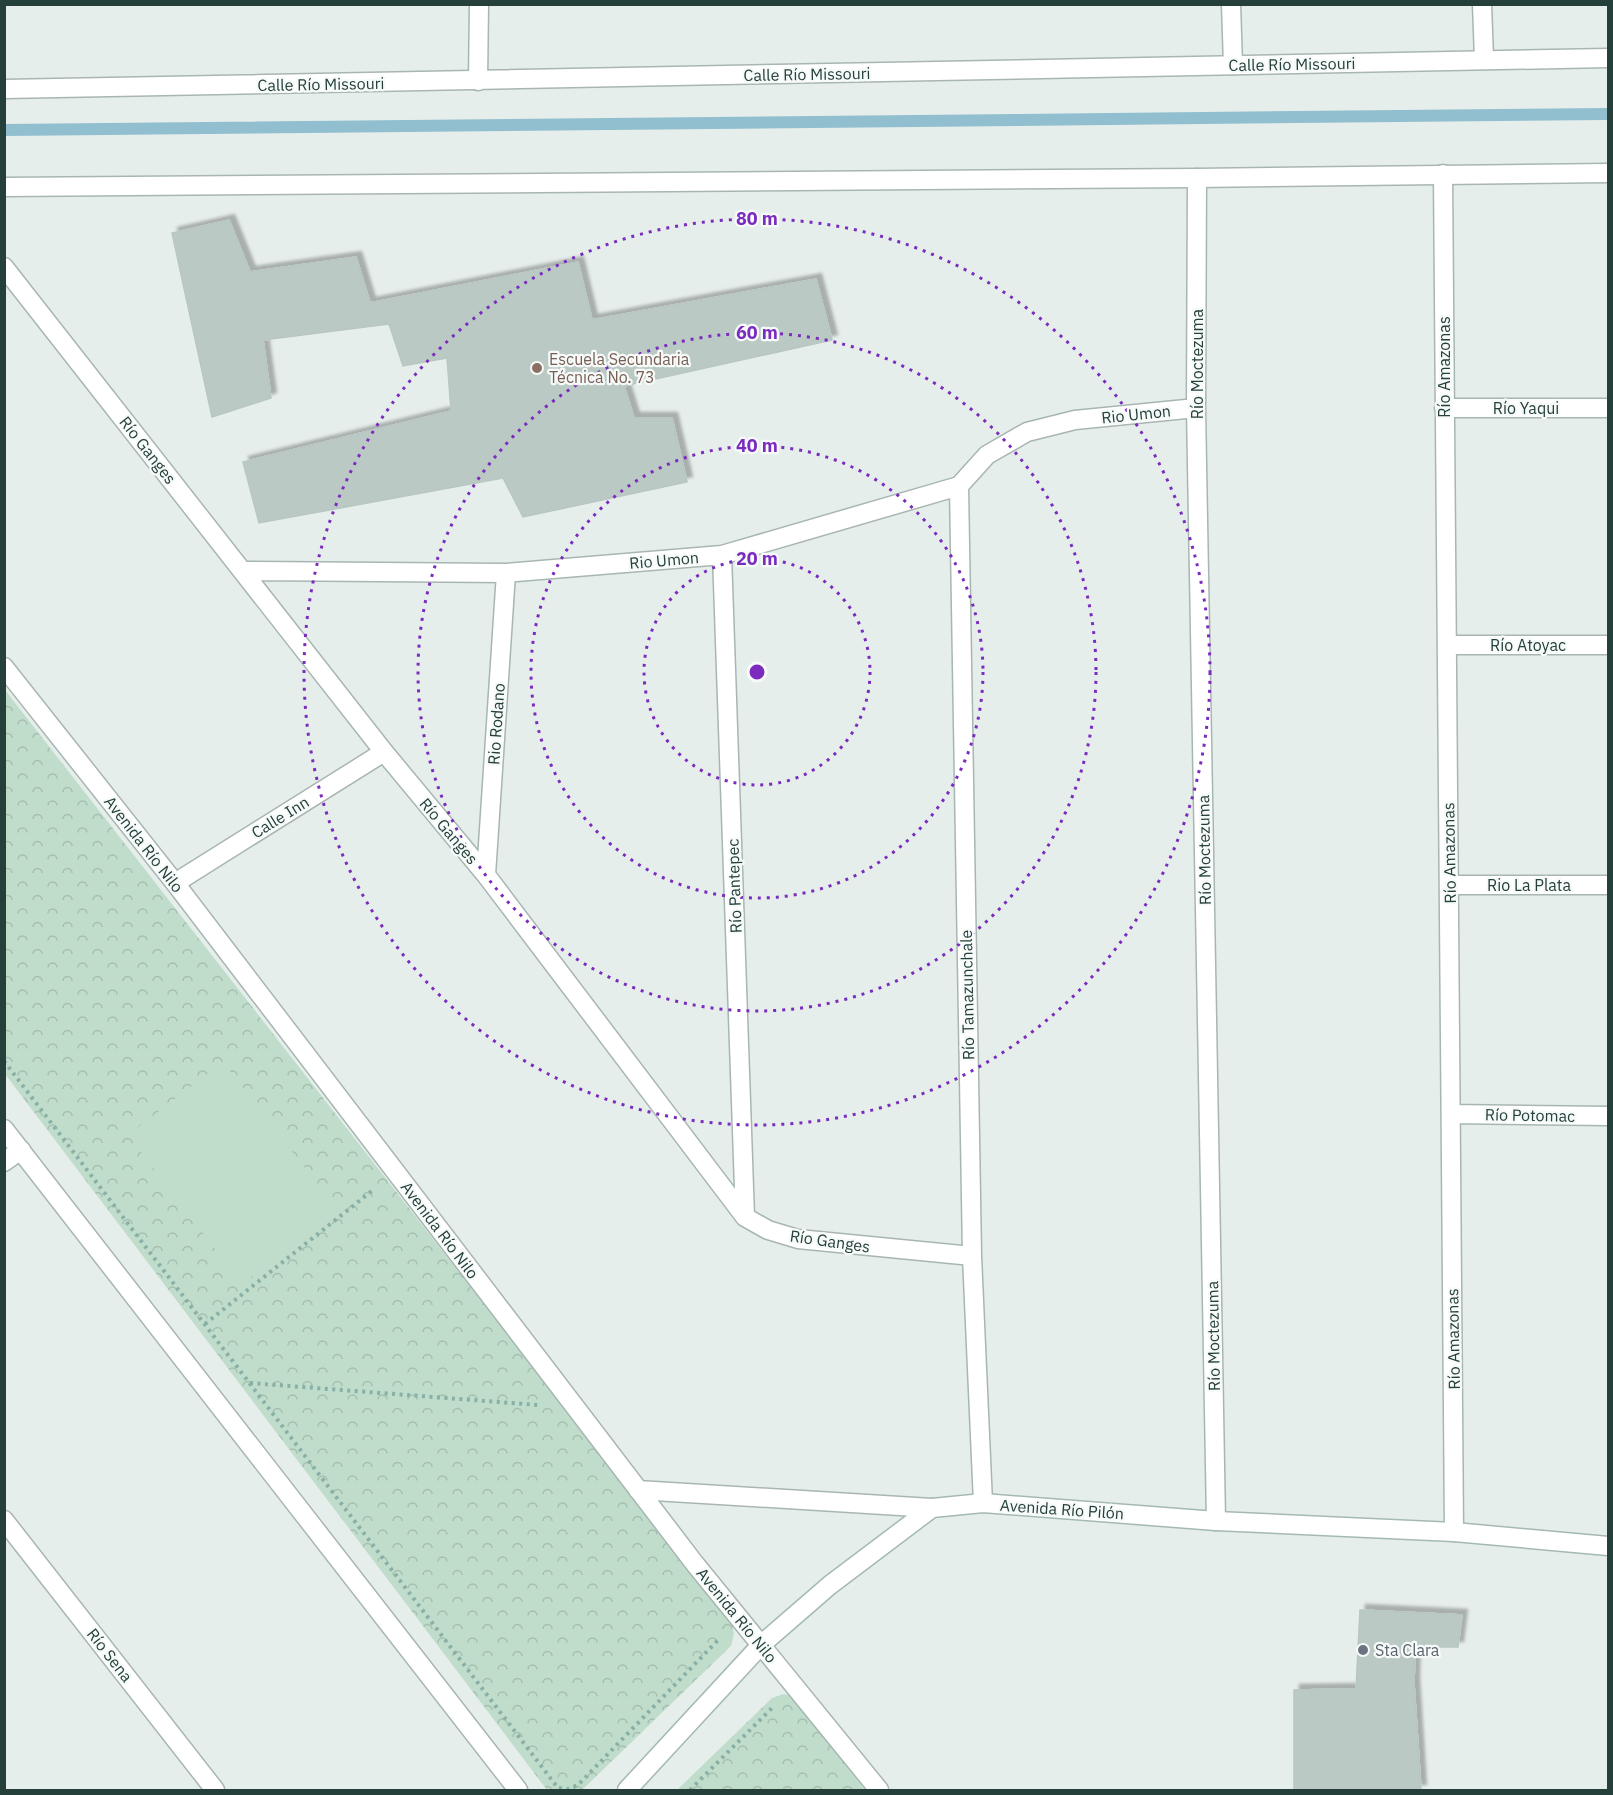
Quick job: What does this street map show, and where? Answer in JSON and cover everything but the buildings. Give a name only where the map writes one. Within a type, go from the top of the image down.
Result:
[{"type":"street","points":[[478,81],[479,4]]},
{"type":"street","points":[[1231,4],[1233,65]]},
{"type":"street","points":[[1482,4],[1484,59]]},
{"type":"street","name":"Calle Río Missouri","points":[[4,89],[1608,58]]},
{"type":"street","points":[[4,187],[1608,173]]},
{"type":"street","name":"Río Amazonas","points":[[1443,174],[1455,1532]]},
{"type":"street","name":"Río Moctezuma","points":[[1197,178],[1197,408],[1216,1521]]},
{"type":"street","name":"Río Ganges","points":[[4,267],[384,752],[486,875],[745,1218],[768,1230],[798,1239],[972,1256]]},
{"type":"street","name":"Rio Umon","points":[[244,572],[506,573],[722,555],[959,486],[987,455],[1027,432],[1075,420],[1197,408]]},
{"type":"street","name":"Río Yaqui","points":[[1444,408],[1608,408]]},
{"type":"street","name":"Río Tamazunchale","points":[[959,486],[972,1256],[983,1503]]},
{"type":"street","name":"Río Pantepec","points":[[722,555],[745,1218]]},
{"type":"street","name":"Rio Rodano","points":[[486,875],[506,573]]},
{"type":"street","name":"Río Atoyac","points":[[1447,645],[1608,645]]},
{"type":"street","name":"Avenida Río Nilo","points":[[4,667],[175,883],[695,1564],[879,1791]]},
{"type":"street","name":"Calle Inn","points":[[175,883],[384,752]]},
{"type":"street","name":"Rio La Plata","points":[[1449,885],[1608,885]]},
{"type":"street","name":"Río Potomac","points":[[1451,1114],[1608,1116]]},
{"type":"street","points":[[4,1129],[518,1791]]},
{"type":"street","points":[[4,1162],[21,1150]]},
{"type":"street","name":"Avenida Río Pilón","points":[[638,1490],[932,1508],[983,1503],[1216,1521],[1455,1532],[1608,1546]]},
{"type":"street","points":[[627,1791],[762,1644],[830,1585],[932,1508]]},
{"type":"street","name":"Río Sena","points":[[4,1520],[214,1791]]},
{"type":"path","points":[[4,1061],[558,1788],[568,1790],[578,1785],[722,1637],[720,1629]]},
{"type":"path","points":[[205,1324],[379,1185]]},
{"type":"path","points":[[250,1383],[539,1405]]},
{"type":"path","points":[[690,1791],[774,1706],[783,1704]]},
{"type":"green space","points":[[5,690],[731,1621],[734,1634],[731,1646],[582,1790],[547,1790],[5,1074]]},
{"type":"green space","points":[[223,1062],[338,1211],[242,1284],[128,1135]]},
{"type":"green space","points":[[783,1694],[793,1696],[865,1790],[677,1790],[772,1698]]},
{"type":"waterway","points":[[4,130],[1608,114]]},
{"type":"place","name":"Escuela Secundaria Técnica No. 73","points":[[537,368]]},
{"type":"place","name":"Sta Clara","points":[[1363,1650]]}]
